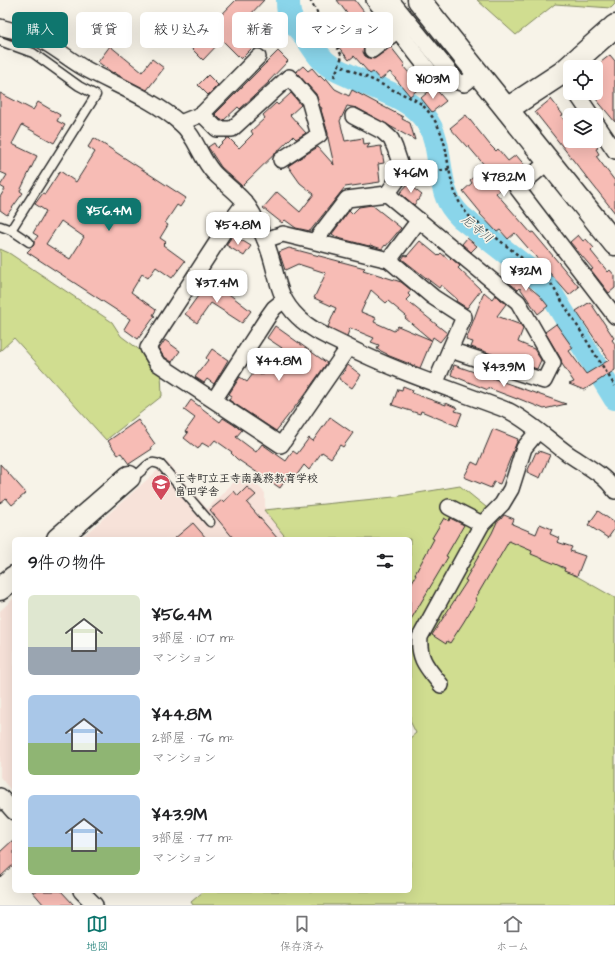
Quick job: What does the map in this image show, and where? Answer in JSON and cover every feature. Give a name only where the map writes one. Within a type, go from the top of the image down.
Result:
[{"type":"street","points":[[374,0],[431,73]]},
{"type":"street","points":[[391,0],[458,82],[464,84],[478,73]]},
{"type":"street","points":[[419,0],[615,244]]},
{"type":"street","points":[[584,60],[615,26]]},
{"type":"street","points":[[0,27],[37,38],[82,67],[160,109],[180,123],[188,132],[213,172],[245,202],[252,212],[265,240],[284,300],[298,317],[307,325],[319,333],[372,359],[520,416],[538,431],[604,478],[615,491]]},
{"type":"street","points":[[372,50],[398,30]]},
{"type":"street","points":[[180,123],[202,114],[258,57]]},
{"type":"street","points":[[202,114],[217,129],[232,129],[289,77],[309,100],[318,135],[281,160]]},
{"type":"street","points":[[507,109],[563,81]]},
{"type":"street","points":[[353,116],[382,132],[391,139],[395,148],[400,163],[398,178],[387,194]]},
{"type":"street","points":[[603,133],[615,150]]},
{"type":"street","points":[[549,161],[517,188],[615,316]]},
{"type":"street","points":[[315,242],[347,199],[387,194],[518,302],[553,363],[544,381],[450,350]]},
{"type":"street","points":[[245,202],[228,225],[148,348],[157,363],[281,445],[348,348]]},
{"type":"street","points":[[389,260],[419,220]]},
{"type":"street","points":[[265,240],[283,234],[389,260],[433,297],[464,317],[435,384]]},
{"type":"street","points":[[214,400],[268,315],[284,300]]},
{"type":"street","points":[[442,685],[425,664],[419,649],[420,637],[482,524],[502,504],[510,489],[524,448],[538,431]]},
{"type":"street","points":[[60,537],[129,477]]},
{"type":"street","points":[[449,507],[482,524]]},
{"type":"street","points":[[0,589],[12,579]]},
{"type":"street","points":[[0,796],[12,810]]},
{"type":"street","points":[[83,893],[95,905]]},
{"type":"lane","points":[[0,41],[33,53],[78,86],[96,95],[11,230]]},
{"type":"lane","points":[[0,226],[11,230],[29,242]]},
{"type":"lane","points":[[129,477],[138,473],[150,463],[156,462],[161,465],[210,522]]},
{"type":"path","points":[[310,0],[342,56],[334,77]]},
{"type":"path","points":[[339,65],[407,96],[420,103],[429,113],[443,136],[451,181],[456,197],[464,210],[469,216],[548,279],[615,386]]},
{"type":"path","points":[[399,172],[416,181],[431,183],[437,171],[449,169]]},
{"type":"shaded area","name":"王寺町立王寺南義務教育学校 畠田学舎","points":[[167,462],[207,509],[238,478],[243,483],[249,477],[265,493],[265,510],[285,537],[82,537]]},
{"type":"shaded area","points":[[12,600],[12,792],[0,777],[0,611]]},
{"type":"green space","points":[[477,0],[615,0],[615,4],[611,8],[555,4],[516,35]]},
{"type":"green space","points":[[0,249],[9,253],[112,322],[121,336],[141,351],[151,365],[161,372],[162,396],[106,440],[14,338],[0,351]]},
{"type":"green space","points":[[460,486],[559,566],[615,598],[615,905],[193,905],[191,902],[202,893],[412,893],[412,736],[416,733],[412,725],[412,537],[285,537],[264,510],[394,497]]},
{"type":"building","points":[[236,0],[264,0],[253,12],[232,12],[232,48],[252,48],[241,59],[224,42],[224,12]]},
{"type":"building","points":[[337,0],[355,0],[364,12],[346,12]]},
{"type":"building","points":[[108,48],[112,48],[142,72],[152,59],[164,68],[147,90],[114,72],[113,73],[98,62]]},
{"type":"building","points":[[191,48],[214,48],[203,60]]},
{"type":"building","points":[[339,48],[364,48],[363,52],[365,56],[374,59],[392,48],[405,65],[403,66],[421,87],[410,96],[390,72],[380,80],[373,72],[370,74],[354,56],[349,60]]},
{"type":"building","points":[[278,51],[288,61],[269,82],[240,109],[238,107],[224,120],[221,120],[215,114]]},
{"type":"building","points":[[610,55],[615,61],[615,122],[597,100],[603,100],[603,60]]},
{"type":"building","points":[[303,66],[308,71],[312,68],[319,76],[320,75],[325,80],[326,78],[335,89],[349,96],[352,90],[403,117],[402,119],[410,123],[415,140],[357,108],[347,106],[340,121],[345,141],[363,138],[364,144],[370,143],[367,148],[381,146],[384,163],[378,164],[380,182],[345,187],[310,231],[296,228],[285,220],[282,223],[263,208],[277,192],[300,212],[314,194],[300,183],[288,166],[318,147],[334,165],[328,133],[321,110],[322,108],[320,107],[316,94],[296,72]]},
{"type":"building","points":[[208,75],[218,85],[208,95],[198,85]]},
{"type":"building","points":[[434,87],[446,101],[432,112],[421,98]]},
{"type":"building","points":[[0,93],[33,110],[38,102],[60,115],[57,121],[65,125],[54,143],[22,125],[12,144],[37,156],[20,191],[23,193],[7,215],[0,210],[0,197],[5,189],[0,186],[7,175],[0,172]]},
{"type":"building","points":[[291,93],[301,105],[290,115],[306,133],[296,139],[293,136],[242,186],[221,167],[208,147],[214,143],[217,148],[227,138],[229,138],[239,148],[253,134],[251,131],[265,118],[263,115],[276,103],[278,105]]},
{"type":"building","points":[[551,99],[563,115],[561,116],[563,118],[563,147],[535,112]]},
{"type":"building","points":[[466,115],[496,151],[498,149],[508,161],[516,155],[527,168],[496,193],[531,233],[533,232],[579,287],[569,295],[515,233],[508,239],[500,230],[497,232],[480,214],[481,213],[463,191],[472,183],[470,180],[486,167],[450,128]]},
{"type":"building","points":[[94,138],[186,198],[180,207],[177,205],[165,223],[168,225],[160,238],[166,242],[163,245],[185,261],[172,278],[156,267],[148,278],[142,274],[131,292],[156,310],[153,315],[155,316],[138,339],[124,329],[130,319],[27,252],[34,245],[34,241],[38,236],[33,233],[46,211],[35,204],[43,193],[45,194],[60,171],[76,182],[95,152],[88,147]],"holes":[[[61,221],[84,237],[70,259],[46,244]]]},
{"type":"building","points":[[564,148],[598,148],[596,149],[599,154],[596,156],[615,181],[615,213]]},
{"type":"building","points":[[408,184],[422,195],[414,205],[400,193]]},
{"type":"building","points":[[372,205],[401,228],[382,249],[338,238],[332,234],[349,211],[352,214],[359,207]]},
{"type":"building","points":[[233,235],[251,246],[244,256],[226,245]]},
{"type":"building","points":[[578,235],[583,241],[586,239],[594,248],[591,251],[608,272],[610,270],[615,276],[615,288],[609,293],[591,270],[593,269],[570,242]]},
{"type":"building","points":[[467,238],[477,246],[471,252],[462,244]]},
{"type":"building","points":[[420,241],[438,256],[441,253],[449,260],[451,258],[460,266],[458,268],[481,290],[467,308],[456,301],[457,299],[441,285],[439,288],[402,259],[405,255],[407,256]]},
{"type":"building","points":[[289,248],[365,268],[363,270],[401,282],[411,290],[408,294],[410,296],[406,300],[447,333],[440,342],[433,337],[420,368],[387,355],[377,349],[379,345],[371,342],[374,338],[350,328],[347,336],[328,327],[336,308],[314,298],[326,273],[298,264],[285,270],[279,252]],"holes":[[[371,290],[386,303],[388,301],[431,340],[398,326],[394,331],[374,322],[376,318],[361,312]]]},
{"type":"building","points":[[509,270],[540,296],[548,306],[538,314],[520,288],[518,290],[502,277]]},
{"type":"building","points":[[208,282],[219,290],[221,288],[251,311],[242,323],[211,303],[197,323],[185,314]]},
{"type":"building","points":[[484,292],[492,299],[495,295],[506,304],[497,316],[521,325],[523,329],[518,342],[534,349],[541,360],[537,369],[471,347],[473,342],[466,340]]},
{"type":"building","points":[[590,302],[614,338],[612,340],[615,344],[615,370],[584,390],[569,384],[574,382],[562,364],[561,359],[545,332],[556,324],[573,348],[569,351],[586,374],[609,360],[576,311]]},
{"type":"building","points":[[275,326],[327,363],[276,431],[229,400],[232,396],[229,394],[240,377],[247,382],[255,371],[263,375],[282,348],[267,338]]},
{"type":"building","points":[[165,340],[180,351],[172,362],[163,356],[159,349]]},
{"type":"building","points":[[212,349],[228,360],[214,384],[207,379],[204,383],[195,377],[208,360],[206,358]]},
{"type":"building","points":[[348,365],[361,375],[352,388],[339,379]]},
{"type":"building","points":[[454,365],[480,374],[481,370],[494,374],[492,378],[566,404],[544,409],[488,388],[488,390],[451,375]]},
{"type":"building","points":[[403,386],[413,390],[412,393],[446,405],[446,403],[457,408],[455,411],[462,413],[457,426],[421,411],[420,414],[392,405],[398,389],[402,390]]},
{"type":"building","points":[[191,400],[220,422],[223,418],[242,430],[236,437],[256,452],[262,444],[286,461],[293,451],[297,454],[309,438],[313,441],[330,417],[353,433],[343,447],[340,445],[331,458],[322,452],[309,470],[304,465],[294,479],[289,475],[280,488],[237,459],[231,453],[232,452],[215,440],[209,447],[202,443],[198,449],[184,438],[188,433],[185,432],[195,418],[184,410]]},
{"type":"building","points":[[138,420],[155,444],[151,447],[152,449],[129,464],[121,453],[118,455],[108,441]]},
{"type":"building","points":[[493,429],[518,439],[500,484],[494,482],[491,488],[464,477],[472,462],[478,465]]},
{"type":"building","points":[[539,451],[550,455],[540,478],[527,472],[536,452],[538,453]]},
{"type":"building","points":[[0,464],[26,493],[12,505],[6,498],[0,503]]},
{"type":"building","points":[[247,487],[256,495],[247,503],[276,537],[232,537],[210,510],[222,500],[224,502],[234,491],[238,496]]},
{"type":"building","points":[[598,511],[615,523],[615,528],[608,538],[588,525]]},
{"type":"building","points":[[504,515],[514,519],[512,524],[536,534],[540,524],[552,529],[550,534],[559,538],[557,542],[572,547],[570,551],[585,556],[577,576],[564,571],[565,568],[531,554],[532,551],[509,541],[475,599],[477,600],[463,623],[450,643],[447,641],[446,644],[432,635],[467,581],[465,580],[497,522]]},
{"type":"building","points":[[444,518],[449,521],[450,518],[464,525],[446,556],[448,557],[412,618],[412,582],[434,539],[432,538]]},
{"type":"building","points":[[193,523],[205,537],[176,537]]},
{"type":"building","points":[[12,841],[12,866],[0,877],[0,852]]},
{"type":"building","points":[[34,893],[63,893],[74,905],[44,905]]},
{"type":"waterway","name":"尼寺川","points":[[288,0],[288,8],[292,21],[326,63],[337,70],[403,100],[417,110],[426,119],[435,140],[443,186],[451,205],[461,217],[544,282],[615,398]]},
{"type":"place","name":"王寺町立王寺南義務教育学校 畠田学舎","points":[[161,501]]}]
